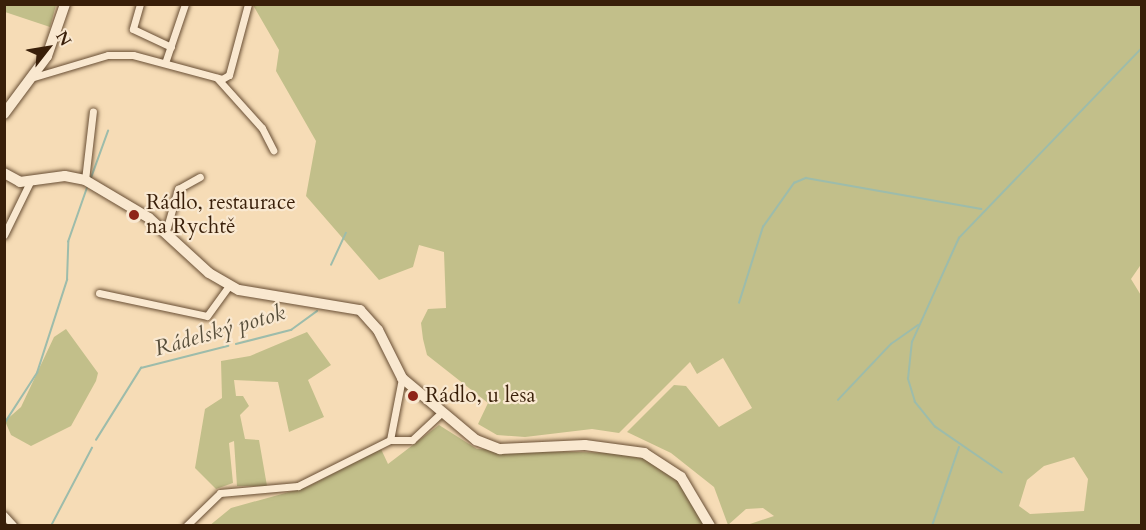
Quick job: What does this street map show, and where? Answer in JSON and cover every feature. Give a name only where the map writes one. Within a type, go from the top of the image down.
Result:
[{"type":"street","points":[[4,114],[34,77],[64,4]]},
{"type":"street","points":[[140,4],[133,29],[171,47]]},
{"type":"street","points":[[165,63],[185,4]]},
{"type":"street","points":[[34,77],[108,55],[165,63],[217,78],[229,75],[248,4]]},
{"type":"street","points":[[217,78],[262,128],[273,150]]},
{"type":"street","points":[[85,180],[93,111]]},
{"type":"street","points":[[4,173],[30,182],[65,176],[85,180],[166,231],[229,286],[360,310],[378,330],[402,378],[440,414],[476,440],[500,449],[585,446],[644,453],[681,477],[710,525]]},
{"type":"street","points":[[166,231],[178,189],[200,177]]},
{"type":"street","points":[[4,235],[30,182]]},
{"type":"street","points":[[99,293],[207,316],[229,286]]},
{"type":"street","points":[[390,440],[402,378]]},
{"type":"street","points":[[186,525],[220,493],[298,486],[390,440],[412,440],[440,414]]},
{"type":"street","points":[[4,515],[14,525]]},
{"type":"shaded area","points":[[5,4],[56,5],[50,27],[5,12]]},
{"type":"shaded area","points":[[253,5],[1141,5],[1142,263],[1131,279],[1142,297],[1141,525],[747,525],[774,516],[763,508],[746,509],[728,525],[714,487],[671,453],[627,432],[674,385],[686,386],[719,427],[752,408],[723,358],[697,374],[690,362],[619,433],[592,429],[525,437],[497,435],[478,424],[488,403],[427,355],[421,323],[428,309],[446,308],[444,252],[419,245],[413,267],[379,280],[306,196],[316,141],[276,71],[279,50]],"holes":[[[1074,457],[1088,479],[1084,511],[1030,514],[1019,506],[1027,480],[1044,466]]]},
{"type":"shaded area","points":[[66,329],[98,373],[96,381],[71,426],[31,446],[11,435],[5,421],[21,407],[54,337]]},
{"type":"shaded area","points":[[307,332],[331,365],[308,380],[324,417],[289,432],[278,382],[234,380],[236,396],[243,396],[249,406],[240,415],[245,439],[259,440],[267,486],[237,486],[234,441],[229,443],[233,483],[216,489],[195,468],[205,409],[222,398],[221,361],[250,356]]},
{"type":"shaded area","points":[[439,425],[477,449],[612,453],[645,459],[684,486],[706,526],[209,526],[231,508],[307,487],[381,449],[388,464]]},
{"type":"waterway","points":[[1002,473],[935,427],[915,402],[908,379],[912,342],[959,238],[1142,48]]},
{"type":"waterway","points":[[91,178],[108,131]]},
{"type":"waterway","points":[[739,303],[763,227],[794,183],[806,178],[981,209]]},
{"type":"waterway","points":[[4,424],[37,373],[67,280],[68,242],[88,185]]},
{"type":"waterway","name":"Rádelský potok","points":[[331,265],[346,233]]},
{"type":"waterway","name":"Rádelský potok","points":[[236,344],[291,330],[317,311]]},
{"type":"waterway","points":[[838,400],[891,344],[918,325]]},
{"type":"waterway","name":"Rádelský potok","points":[[96,440],[141,368],[228,346]]},
{"type":"waterway","points":[[932,526],[959,447]]},
{"type":"waterway","name":"Rádelský potok","points":[[51,526],[92,448]]},
{"type":"place","name":"Rádlo, restaurace na Rychtě","points":[[134,215]]},
{"type":"place","name":"Rádlo, u lesa","points":[[413,396]]}]
